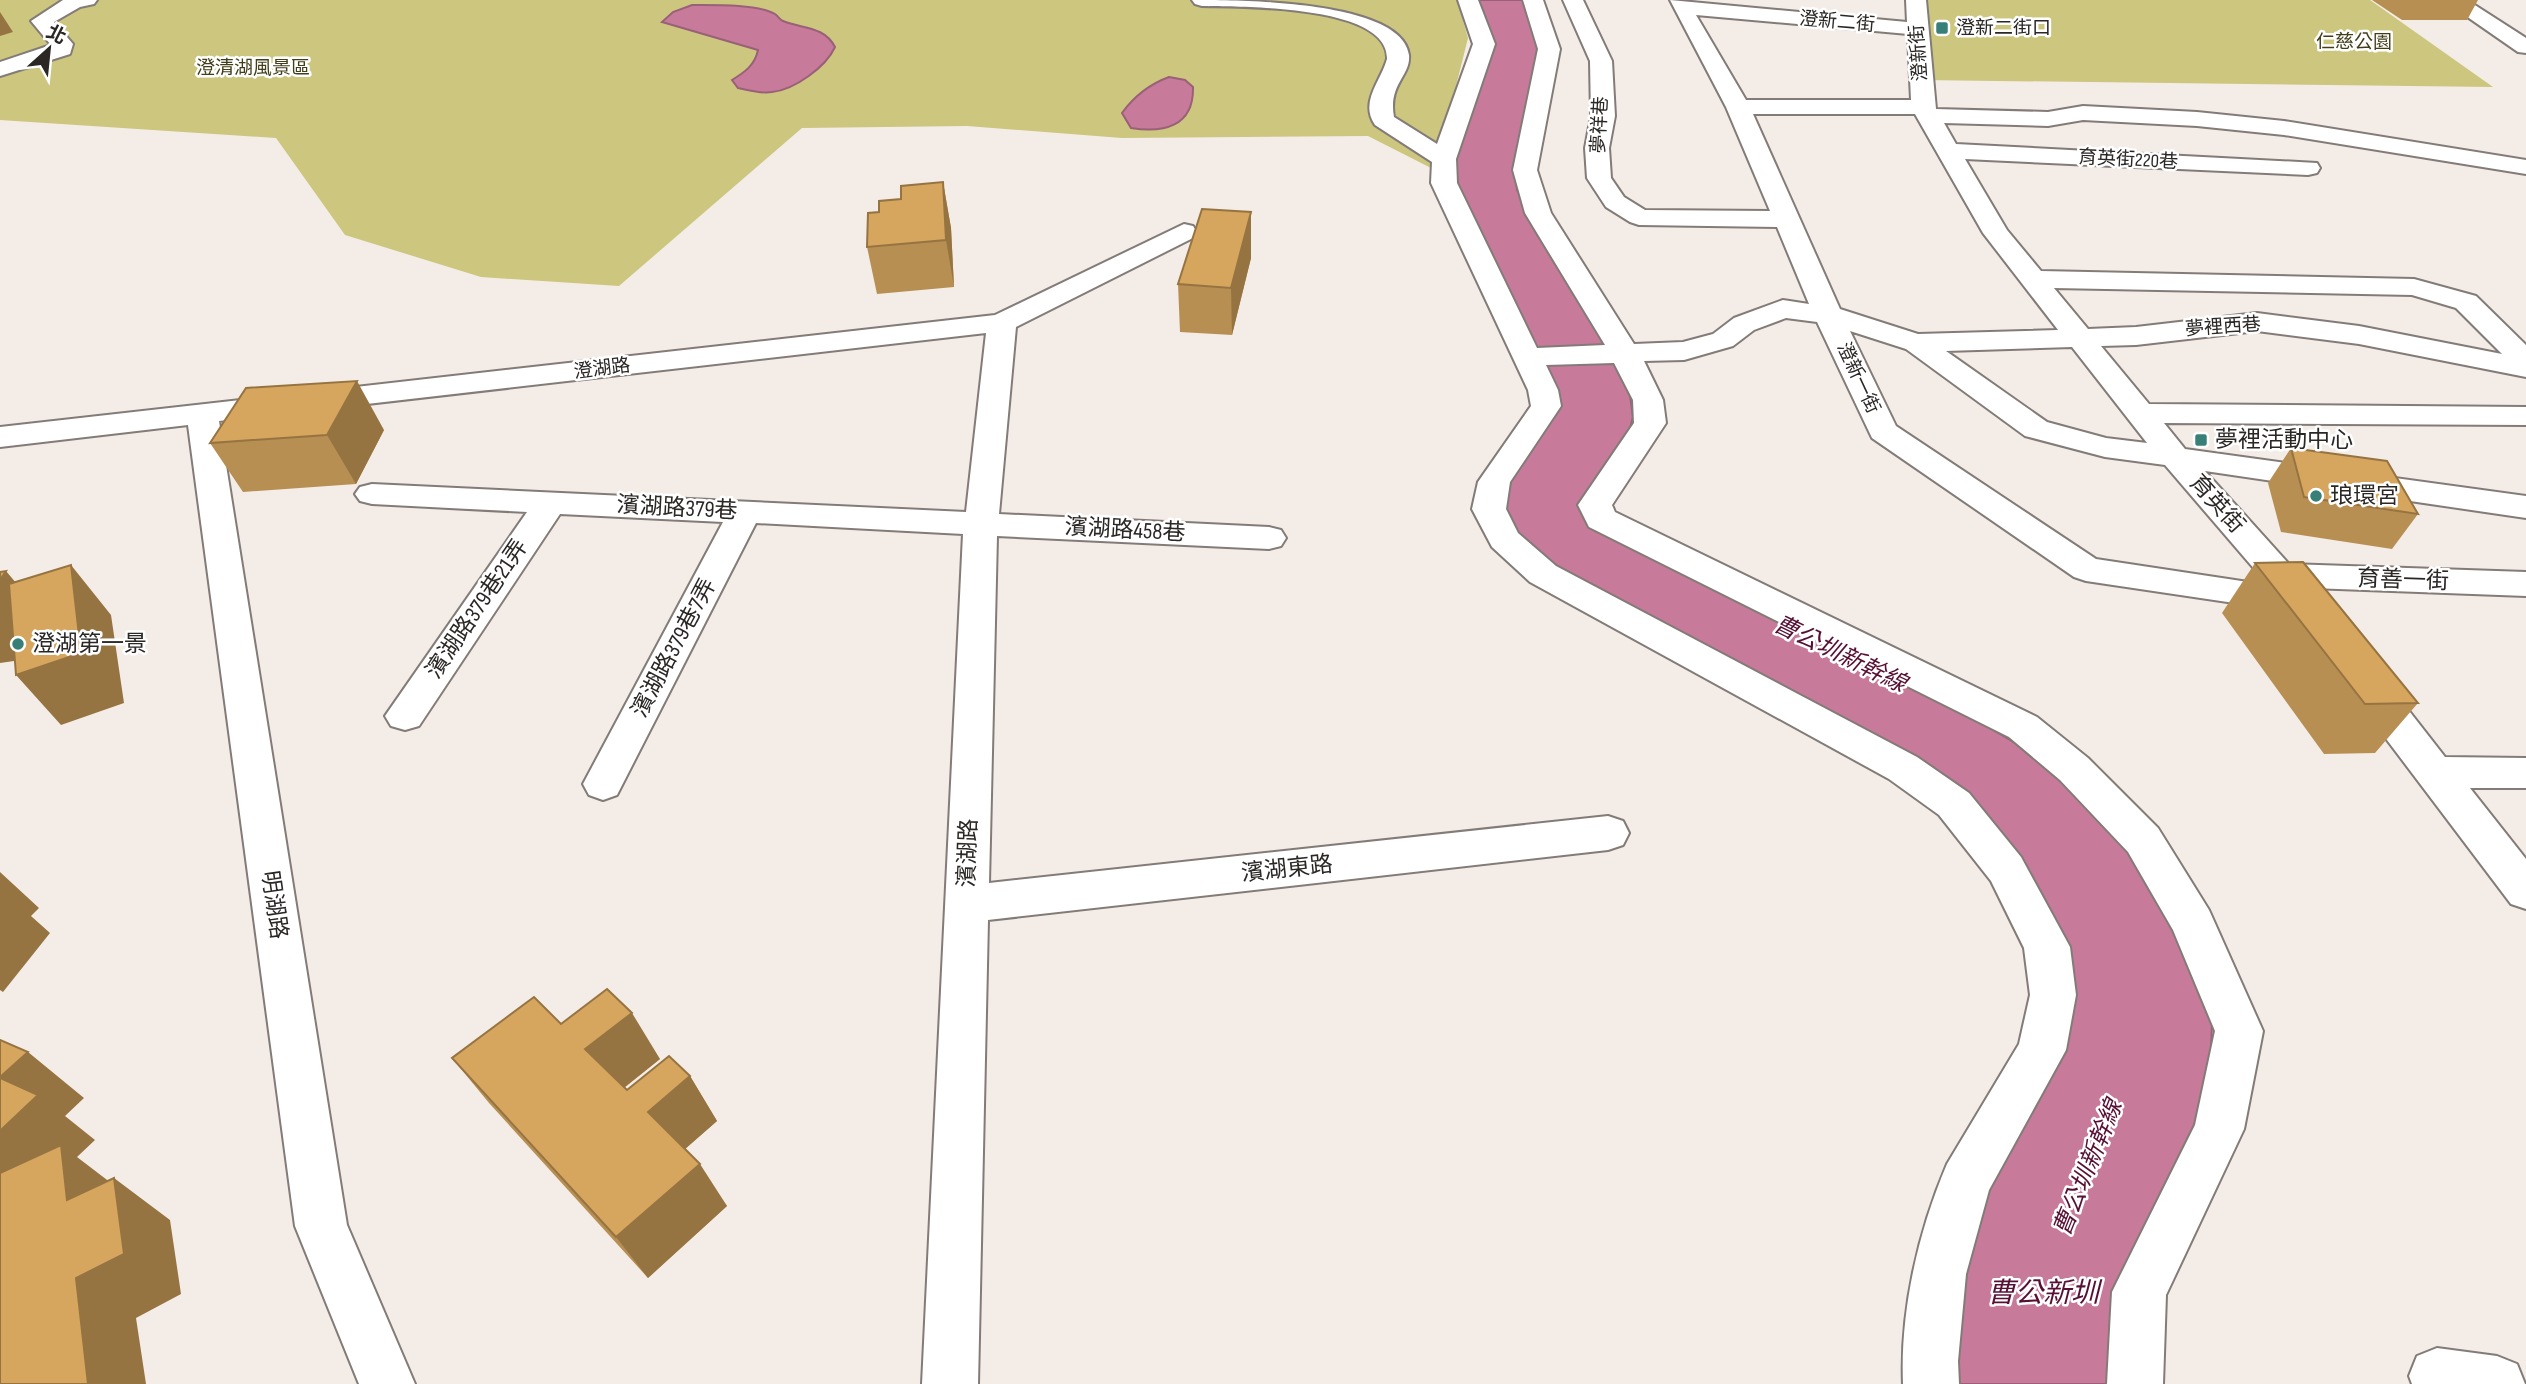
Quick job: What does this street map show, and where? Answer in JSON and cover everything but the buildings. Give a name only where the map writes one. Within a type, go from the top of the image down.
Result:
[{"type":"street","points":[[0,69],[62,49],[62,44],[41,21],[74,2],[87,0]]},
{"type":"street","points":[[1202,0],[1302,3],[1373,21],[1391,33],[1398,54],[1392,74],[1381,95],[1383,120],[1444,159]]},
{"type":"street","points":[[1468,0],[1484,44],[1444,159],[1444,183],[1543,390],[1546,406],[1494,482],[1489,509],[1504,539],[1543,574],[1903,768],[1954,804],[2007,869],[2047,947],[2053,995],[2042,1051],[1965,1182],[1939,1274],[1930,1361],[1931,1384]]},
{"type":"street","points":[[1533,0],[1549,49],[1525,170],[1538,213],[1624,352],[1648,400],[1650,423],[1619,473],[1595,505],[1601,519],[2023,727],[2074,769],[2143,840],[2193,923],[2239,1031],[2219,1129],[2139,1292],[2135,1384]]},
{"type":"street","name":"夢祥巷","points":[[1573,0],[1601,61],[1603,116],[1597,148],[1599,178],[1615,202],[1639,217],[1786,219]]},
{"type":"street","name":"澄新街","points":[[1916,0],[1925,112]]},
{"type":"street","points":[[2453,0],[2526,47]]},
{"type":"street","name":"澄新一街","points":[[1681,4],[1738,107],[1828,315],[1883,431],[2086,569],[2301,600]]},
{"type":"street","name":"澄新二街","points":[[1681,4],[1917,29]]},
{"type":"street","points":[[1738,107],[1925,112],[2048,119],[2082,113],[2197,119],[2284,128],[2526,167]]},
{"type":"street","name":"育英街","points":[[1925,112],[1996,233],[2174,456],[2301,600]]},
{"type":"street","name":"育英街220巷","points":[[1949,151],[2308,168]]},
{"type":"street","name":"澄湖路","points":[[0,437],[1002,323],[1184,232]]},
{"type":"street","name":"夢裡西巷","points":[[2035,279],[2414,287],[2466,302],[2526,362]]},
{"type":"street","name":"夢裡西巷","points":[[1527,357],[1684,351],[1723,340],[1744,324],[1783,309],[1828,315],[1916,343],[2036,429],[2105,447],[2526,507]]},
{"type":"street","name":"夢裡西巷","points":[[1916,343],[2136,336],[2257,322],[2358,335],[2526,368]]},
{"type":"street","name":"濱湖路","points":[[950,1384],[978,555],[1002,323]]},
{"type":"street","points":[[2140,413],[2526,416]]},
{"type":"street","name":"明湖路","points":[[202,415],[321,1226],[387,1384]]},
{"type":"street","name":"濱湖路379巷","points":[[372,494],[982,523]]},
{"type":"street","name":"濱湖路379巷21弄","points":[[405,716],[550,503]]},
{"type":"street","name":"濱湖路379巷7弄","points":[[603,784],[745,512]]},
{"type":"street","name":"濱湖路458巷","points":[[982,523],[1269,538]]},
{"type":"street","name":"育善一街","points":[[2301,600],[2526,584]]},
{"type":"street","points":[[2344,655],[2526,891]]},
{"type":"street","points":[[2434,772],[2526,773]]},
{"type":"street","name":"濱湖東路","points":[[966,904],[1608,833]]},
{"type":"street","points":[[2440,1380],[2497,1384]]},
{"type":"green space","name":"澄清湖風景區","points":[[0,0],[1457,0],[1468,38],[1435,170],[1368,136],[1122,138],[967,126],[802,128],[619,286],[481,277],[345,235],[276,138],[0,120]]},
{"type":"green space","name":"仁慈公園","points":[[1914,0],[2370,0],[2493,87],[1921,80]]},
{"type":"water","name":"曹公新圳","points":[[1473,0],[1523,0],[1540,43],[1515,170],[1517,190],[1629,388],[1633,417],[1624,450],[1593,525],[1845,656],[1970,716],[2025,749],[2107,822],[2141,869],[2182,947],[2212,1025],[2209,1097],[2120,1384],[1953,1384],[1957,1280],[1983,1184],[2060,1035],[1980,810],[1548,571],[1511,536],[1499,486],[1550,402],[1450,186],[1451,157],[1489,51]]},
{"type":"water","points":[[692,5],[758,8],[775,14],[783,21],[825,35],[835,47],[817,70],[790,87],[768,92],[738,88],[732,80],[749,68],[758,50],[662,22],[673,12]]},
{"type":"water","points":[[1169,77],[1185,80],[1193,87],[1188,111],[1182,119],[1165,128],[1131,128],[1122,113],[1143,91]]},
{"type":"place","name":"澄新二街口","points":[[1942,28]]},
{"type":"place","name":"夢裡活動中心","points":[[2201,440]]},
{"type":"place","name":"琅環宮","points":[[2316,496]]},
{"type":"place","name":"澄湖第一景","points":[[18,644]]},
{"type":"water label","name":"曹公圳新幹線","points":[[1840,654]]},
{"type":"water label","name":"曹公圳新幹線","points":[[2088,1168]]}]
